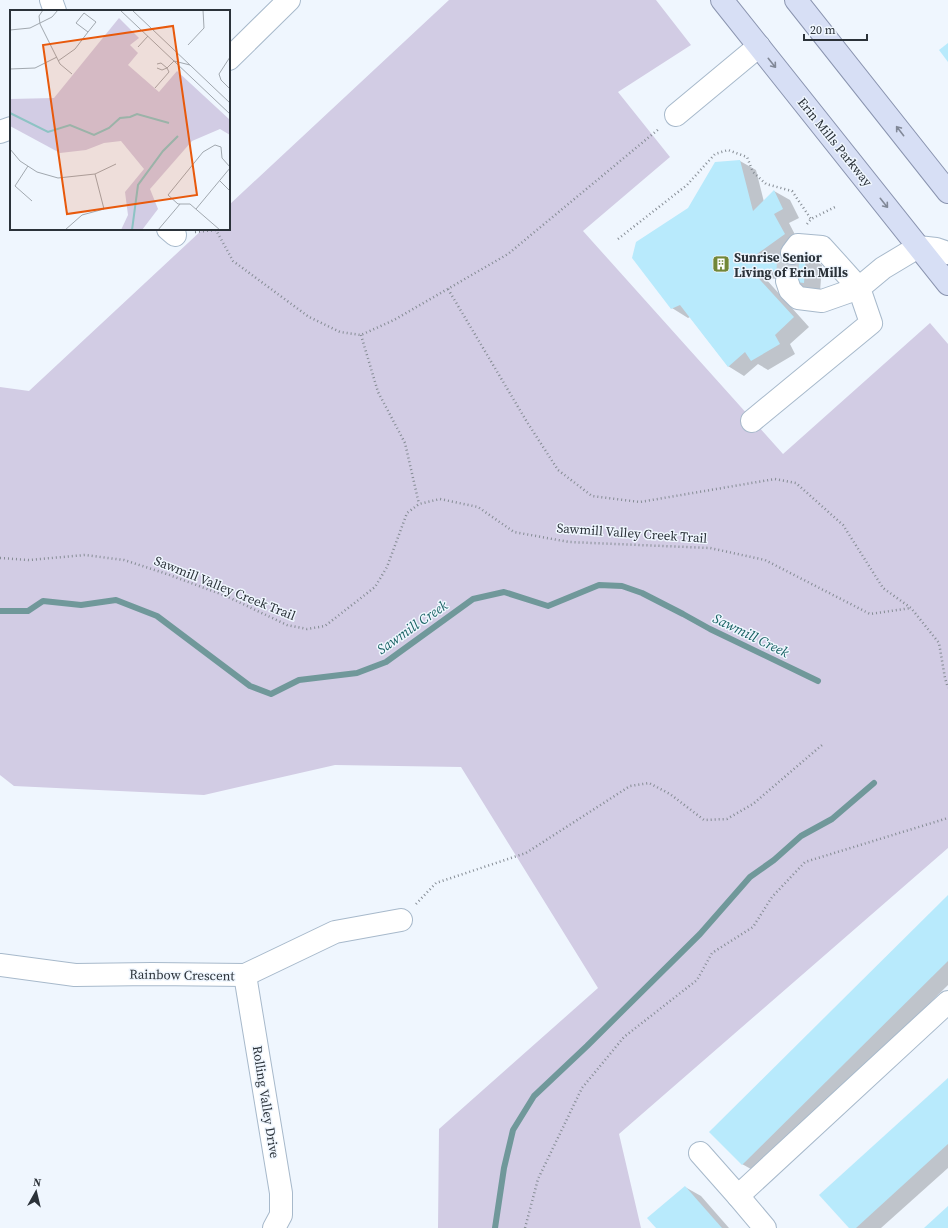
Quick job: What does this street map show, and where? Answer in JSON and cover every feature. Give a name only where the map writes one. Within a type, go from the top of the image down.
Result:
[{"type":"main road","name":"Erin Mills Parkway","points":[[722,0],[948,284]]},
{"type":"main road","points":[[796,0],[948,192]]},
{"type":"street","points":[[51,0],[55,10]]},
{"type":"street","points":[[230,58],[289,0]]},
{"type":"street","points":[[676,114],[759,46]]},
{"type":"street","points":[[0,132],[10,128]]},
{"type":"street","points":[[752,421],[871,323],[859,288],[822,247],[798,245],[792,253]]},
{"type":"street","points":[[787,281],[790,290],[798,298],[822,301],[859,288],[883,268],[918,247],[936,249],[948,253]]},
{"type":"street","name":"Rainbow Crescent","points":[[0,965],[75,975],[244,975],[335,932],[401,920]]},
{"type":"street","name":"Rolling Valley Drive","points":[[244,975],[281,1193],[281,1215],[274,1228]]},
{"type":"street","points":[[738,1196],[948,1002]]},
{"type":"street","points":[[700,1153],[765,1228]]},
{"type":"path","points":[[172,232],[216,230],[233,262],[309,317],[340,332],[361,335],[394,320],[508,254],[676,114]]},
{"type":"path","points":[[618,238],[687,185],[715,154],[728,150],[747,156],[753,172],[766,184],[792,190],[812,219]]},
{"type":"path","points":[[448,289],[527,422],[558,470],[592,496],[640,502],[775,479],[796,483],[843,525],[883,588],[910,608],[939,644],[948,688]]},
{"type":"path","points":[[361,335],[378,392],[405,443],[419,504]]},
{"type":"path","name":"Sawmill Valley Creek Trail","points":[[0,558],[29,560],[85,555],[124,560],[226,596],[287,625],[307,629],[325,626],[375,587],[387,567],[407,513],[419,504],[440,499],[478,507],[514,532],[569,542],[710,548],[765,560],[870,614],[910,608]]},
{"type":"path","points":[[401,920],[436,883],[526,853],[630,786],[649,783],[670,794],[704,820],[727,819],[753,804],[822,745]]},
{"type":"path","points":[[525,1228],[538,1179],[582,1088],[624,1037],[697,980],[712,952],[753,927],[772,897],[805,862],[948,818]]},
{"type":"shaded area","points":[[449,0],[656,0],[691,45],[618,92],[670,157],[583,231],[783,454],[930,323],[948,344],[948,848],[619,1134],[641,1228],[438,1228],[439,1129],[598,988],[461,767],[335,765],[204,795],[14,786],[0,775],[0,387],[29,391],[202,230],[230,230],[230,204]]},
{"type":"building","points":[[948,43],[948,62],[939,50]]},
{"type":"building","name":"Sunrise Senior Living of Erin Mills","points":[[740,160],[753,211],[774,190],[783,209],[774,214],[785,234],[757,254],[780,259],[784,252],[806,255],[804,283],[779,280],[780,272],[751,270],[794,317],[775,335],[780,344],[751,361],[745,352],[728,367],[680,305],[671,309],[632,258],[636,242],[688,208],[715,162]]},
{"type":"building","points":[[948,895],[948,961],[742,1165],[709,1132]]},
{"type":"building","points":[[948,1078],[948,1144],[856,1228],[849,1228],[819,1195]]},
{"type":"building","points":[[685,1186],[722,1228],[656,1228],[647,1218]]},
{"type":"building","points":[[948,1206],[948,1228],[924,1228]]},
{"type":"waterway","name":"Sawmill Creek","points":[[0,611],[28,611],[43,601],[81,605],[116,600],[157,616],[250,686],[271,694],[299,680],[357,673],[386,662],[473,599],[504,592],[548,606],[599,585],[622,586],[642,593],[710,629],[818,681]]},
{"type":"waterway","points":[[495,1228],[504,1168],[513,1130],[534,1096],[587,1046],[700,934],[750,877],[774,860],[801,836],[832,819],[874,783]]},
{"type":"tunnel","points":[[787,281],[788,261],[792,253]]},
{"type":"place","name":"Sunrise Senior Living of Erin Mills","points":[[721,264]]}]
